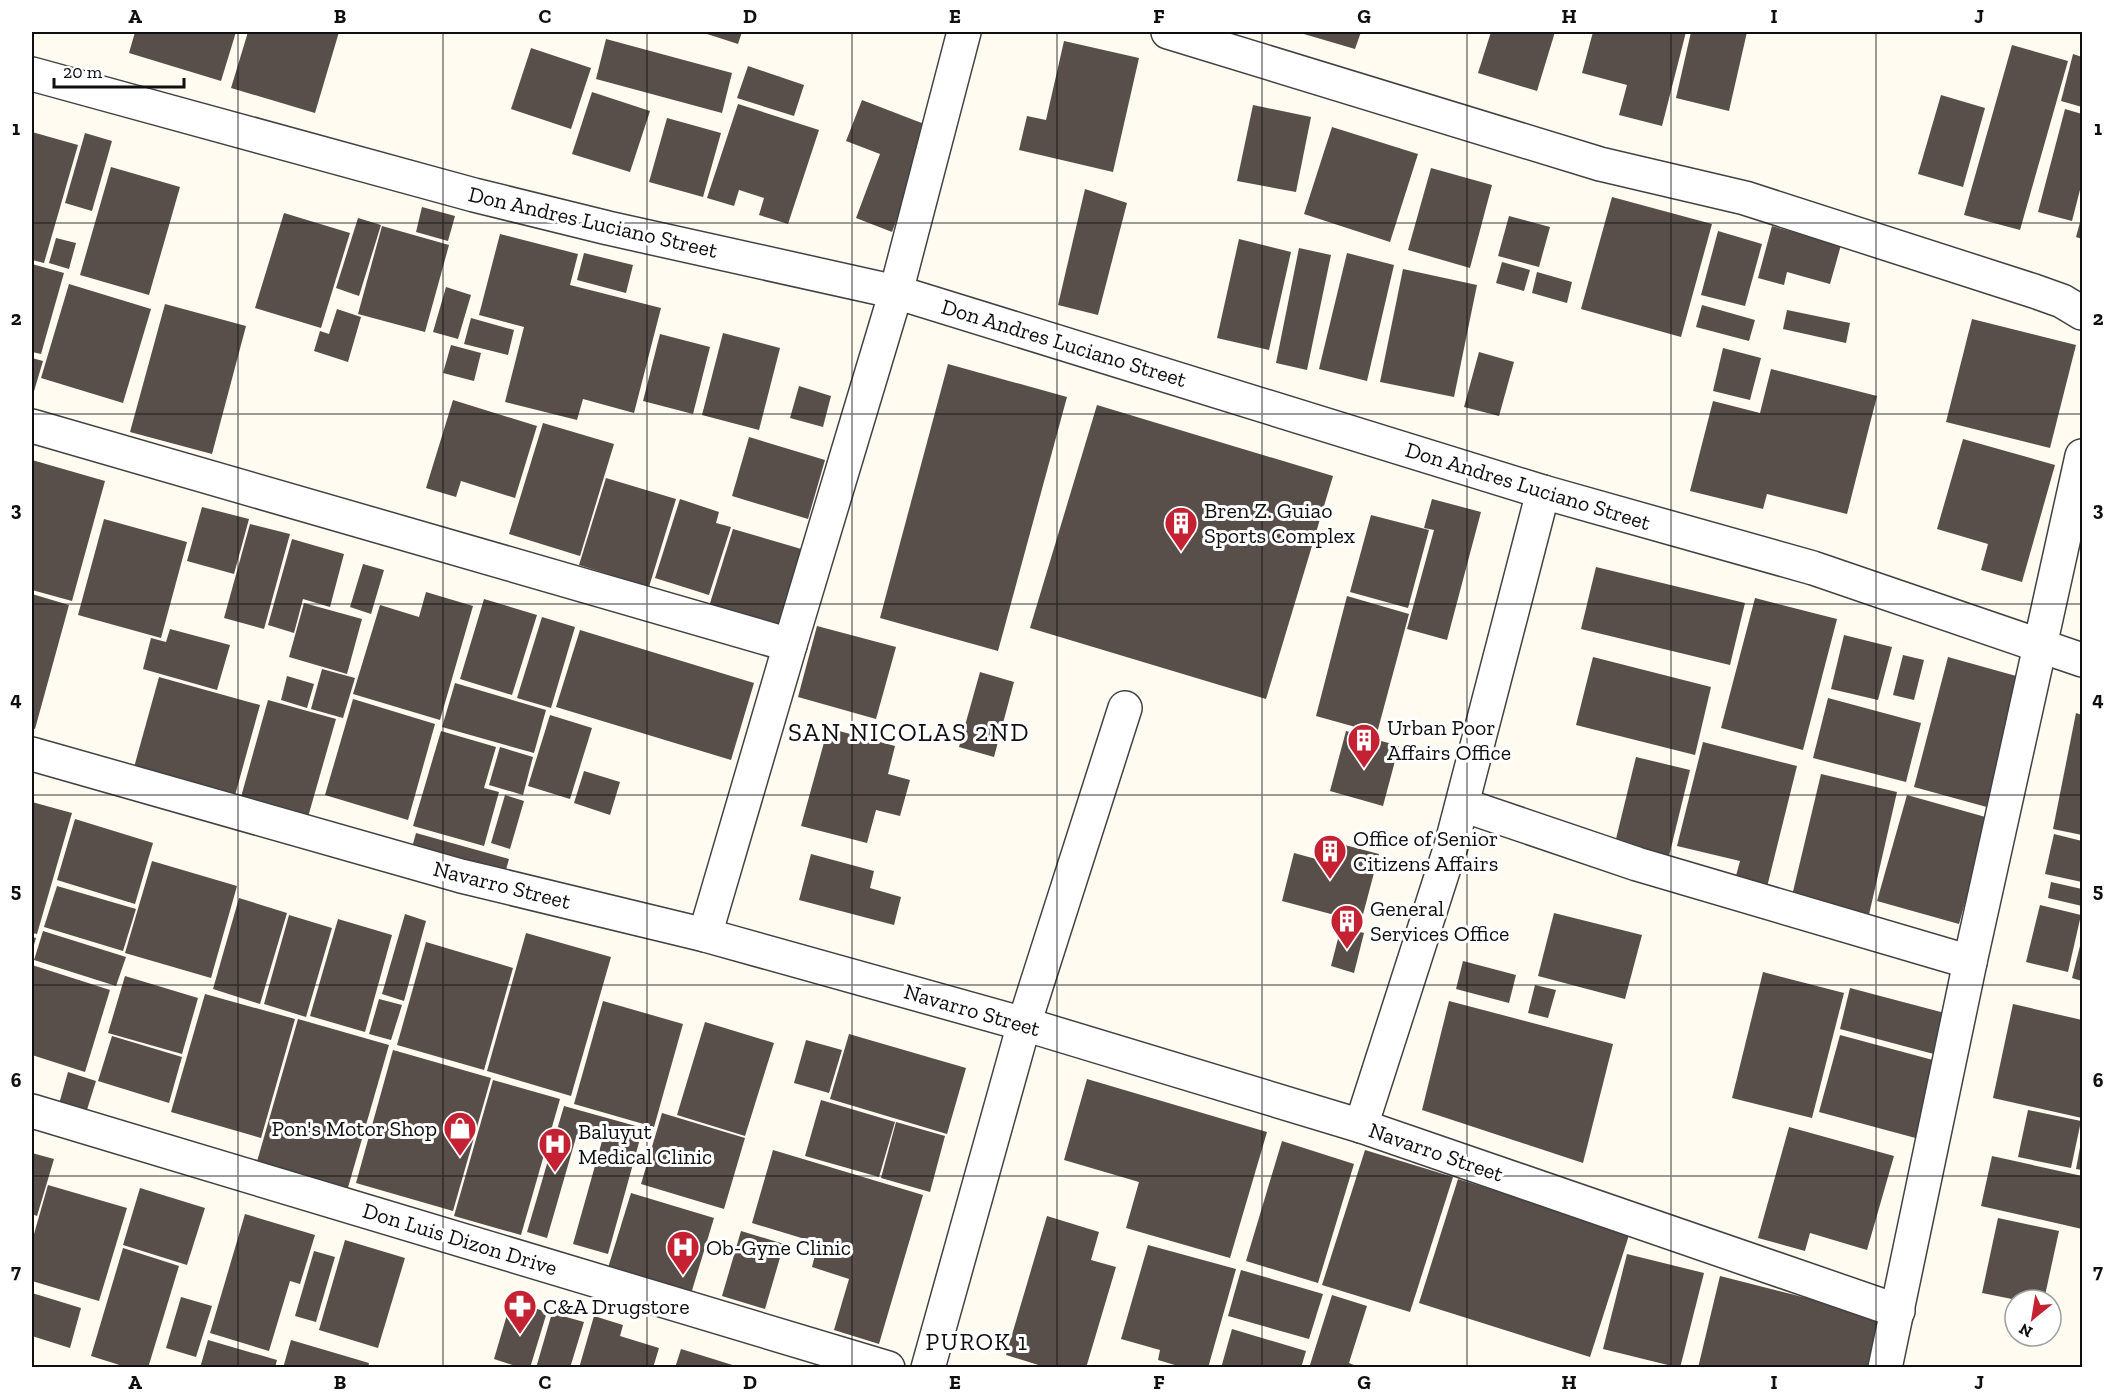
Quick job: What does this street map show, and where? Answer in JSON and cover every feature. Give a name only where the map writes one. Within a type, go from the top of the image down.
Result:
[{"type":"street","points":[[705,935],[896,292],[964,32]]},
{"type":"street","points":[[1168,32],[1600,164],[1745,198],[2034,291],[2062,301],[2082,313]]},
{"type":"street","name":"Don Andres Luciano Street","points":[[32,74],[474,195],[608,228],[896,292],[1544,492],[1814,568],[2082,660]]},
{"type":"street","points":[[32,426],[790,645]]},
{"type":"street","points":[[1885,1368],[1970,962],[2082,456]]},
{"type":"street","points":[[1361,1126],[1463,805],[1544,492]]},
{"type":"street","points":[[928,1368],[1024,1024],[1125,708]]},
{"type":"street","name":"Navarro Street","points":[[32,754],[461,876],[705,935],[1024,1024],[1361,1126],[1898,1311]]},
{"type":"street","points":[[1463,805],[1637,864],[1970,962]]},
{"type":"street","name":"Don Luis Dizon Drive","points":[[32,1111],[888,1368]]},
{"type":"building","points":[[135,32],[236,32],[221,81],[129,53]]},
{"type":"building","points":[[248,32],[339,32],[315,113],[231,88]]},
{"type":"building","points":[[701,32],[742,32],[738,44]]},
{"type":"building","points":[[1297,32],[1361,32],[1355,49]]},
{"type":"building","points":[[1491,32],[1555,32],[1537,91],[1478,73]]},
{"type":"building","points":[[1593,32],[1686,32],[1662,126],[1619,115],[1627,85],[1582,73]]},
{"type":"building","points":[[1691,32],[1747,32],[1729,111],[1676,98]]},
{"type":"building","points":[[606,39],[732,73],[722,113],[596,79]]},
{"type":"building","points":[[1064,41],[1139,58],[1113,172],[1019,150],[1027,116],[1046,120]]},
{"type":"building","points":[[2012,45],[2068,61],[2020,230],[1964,215]]},
{"type":"building","points":[[531,48],[591,68],[571,129],[511,109]]},
{"type":"building","points":[[2073,54],[2082,57],[2082,107],[2061,101]]},
{"type":"building","points":[[748,66],[804,85],[794,116],[737,98]]},
{"type":"building","points":[[592,92],[650,111],[630,172],[572,154]]},
{"type":"building","points":[[1941,95],[1985,108],[1963,187],[1918,174]]},
{"type":"building","points":[[862,100],[932,127],[892,232],[856,218],[880,154],[846,141]]},
{"type":"building","points":[[738,104],[819,130],[788,224],[759,215],[764,198],[739,190],[734,206],[707,198]]},
{"type":"building","points":[[1253,105],[1311,117],[1296,192],[1237,181]]},
{"type":"building","points":[[2065,109],[2082,114],[2082,182],[2072,221],[2038,212]]},
{"type":"building","points":[[667,118],[721,133],[703,197],[649,182]]},
{"type":"building","points":[[1332,127],[1418,154],[1390,242],[1304,214]]},
{"type":"building","points":[[32,132],[78,145],[44,263],[32,260]]},
{"type":"building","points":[[85,133],[112,141],[92,211],[65,203]]},
{"type":"building","points":[[111,167],[180,187],[149,295],[80,275]]},
{"type":"building","points":[[1431,168],[1492,185],[1470,268],[1408,250]]},
{"type":"building","points":[[1085,189],[1127,203],[1098,315],[1058,305]]},
{"type":"building","points":[[1612,197],[1712,224],[1681,337],[1581,309]]},
{"type":"building","points":[[422,207],[455,216],[448,241],[416,232]]},
{"type":"building","points":[[284,213],[350,233],[321,328],[255,308]]},
{"type":"building","points":[[2082,215],[2082,239],[2076,237]]},
{"type":"building","points":[[1509,216],[1550,227],[1539,267],[1498,256]]},
{"type":"building","points":[[358,218],[381,225],[359,296],[336,288]]},
{"type":"building","points":[[382,226],[449,245],[425,332],[358,314]]},
{"type":"building","points":[[1772,226],[1841,245],[1830,284],[1787,272],[1784,285],[1758,278]]},
{"type":"building","points":[[1718,231],[1762,244],[1745,306],[1701,295]]},
{"type":"building","points":[[500,234],[578,254],[570,285],[661,308],[634,413],[583,399],[577,420],[505,402],[524,327],[479,315]]},
{"type":"building","points":[[56,238],[76,243],[69,269],[49,263]]},
{"type":"building","points":[[1239,239],[1291,252],[1269,350],[1217,338]]},
{"type":"building","points":[[1299,248],[1331,255],[1307,370],[1276,363]]},
{"type":"building","points":[[584,253],[633,265],[626,293],[577,280]]},
{"type":"building","points":[[1347,253],[1394,265],[1367,381],[1319,369]]},
{"type":"building","points":[[1502,262],[1530,270],[1524,291],[1496,283]]},
{"type":"building","points":[[32,264],[64,273],[41,354],[32,352]]},
{"type":"building","points":[[1403,269],[1477,285],[1454,397],[1380,382]]},
{"type":"building","points":[[1537,272],[1572,282],[1567,303],[1532,293]]},
{"type":"building","points":[[69,284],[151,309],[123,403],[41,378]]},
{"type":"building","points":[[446,287],[471,295],[458,339],[433,332]]},
{"type":"building","points":[[165,304],[246,326],[212,454],[130,432]]},
{"type":"building","points":[[1702,305],[1755,320],[1749,341],[1696,327]]},
{"type":"building","points":[[337,309],[361,317],[348,362],[314,351],[320,331],[329,334]]},
{"type":"building","points":[[1787,310],[1850,323],[1846,343],[1783,329]]},
{"type":"building","points":[[471,318],[514,330],[508,355],[464,344]]},
{"type":"building","points":[[1972,319],[2076,345],[2050,448],[1946,422]]},
{"type":"building","points":[[723,333],[780,348],[759,430],[702,415]]},
{"type":"building","points":[[660,334],[710,347],[693,414],[643,401]]},
{"type":"building","points":[[451,345],[481,353],[474,381],[443,373]]},
{"type":"building","points":[[1723,348],[1761,358],[1750,400],[1713,391]]},
{"type":"building","points":[[1479,352],[1514,362],[1499,416],[1464,407]]},
{"type":"building","points":[[32,358],[43,361],[32,398]]},
{"type":"building","points":[[948,364],[1067,397],[998,651],[880,618]]},
{"type":"building","points":[[1771,369],[1877,396],[1847,514],[1767,494],[1763,509],[1690,491],[1713,401],[1760,413]]},
{"type":"building","points":[[799,386],[831,396],[823,427],[790,418]]},
{"type":"building","points":[[453,400],[537,426],[515,498],[461,481],[456,497],[426,488]]},
{"type":"building","name":"Bren Z. Guiao Sports Complex","points":[[1097,405],[1333,476],[1266,699],[1030,628]]},
{"type":"building","points":[[543,423],[614,444],[580,556],[509,534]]},
{"type":"building","points":[[749,437],[825,460],[808,519],[732,496]]},
{"type":"building","points":[[1963,439],[2055,465],[2022,582],[1981,570],[1988,544],[1937,529]]},
{"type":"building","points":[[32,460],[105,481],[72,601],[32,590]]},
{"type":"building","points":[[606,478],[676,499],[649,587],[579,565]]},
{"type":"building","points":[[680,499],[719,512],[716,523],[731,527],[709,595],[655,578]]},
{"type":"building","points":[[1432,499],[1481,512],[1447,640],[1407,629],[1434,530],[1424,528]]},
{"type":"building","points":[[202,507],[249,519],[234,574],[187,561]]},
{"type":"building","points":[[1371,515],[1429,530],[1408,608],[1350,592]]},
{"type":"building","points":[[104,519],[187,542],[161,638],[78,615]]},
{"type":"building","points":[[250,524],[290,534],[264,629],[224,618]]},
{"type":"building","points":[[733,529],[815,553],[790,638],[707,613]]},
{"type":"building","points":[[292,539],[344,554],[330,607],[303,599],[294,633],[268,625]]},
{"type":"building","points":[[363,564],[384,570],[371,614],[350,607]]},
{"type":"building","points":[[1596,567],[1745,603],[1730,665],[1581,629]]},
{"type":"building","points":[[426,592],[473,606],[440,720],[353,694],[380,605],[419,617]]},
{"type":"building","points":[[32,594],[69,605],[35,729],[32,728]]},
{"type":"building","points":[[1347,596],[1409,614],[1377,733],[1316,716]]},
{"type":"building","points":[[1755,598],[1837,619],[1803,750],[1721,728]]},
{"type":"building","points":[[484,599],[537,615],[512,695],[460,679]]},
{"type":"building","points":[[304,603],[362,619],[347,674],[289,657]]},
{"type":"building","points":[[542,617],[575,627],[551,708],[517,698]]},
{"type":"building","points":[[817,626],[896,647],[876,719],[798,697]]},
{"type":"building","points":[[170,629],[230,645],[217,690],[143,669],[151,638],[166,642]]},
{"type":"building","points":[[580,630],[754,683],[731,760],[556,707]]},
{"type":"building","points":[[1844,635],[1892,647],[1878,700],[1831,689]]},
{"type":"building","points":[[1903,655],[1924,660],[1914,700],[1893,695]]},
{"type":"building","points":[[1593,657],[1711,687],[1695,755],[1576,725]]},
{"type":"building","points":[[1948,657],[2027,679],[1994,809],[1914,787]]},
{"type":"building","points":[[322,669],[355,678],[343,718],[311,709]]},
{"type":"building","points":[[980,672],[1014,682],[994,757],[959,747]]},
{"type":"building","points":[[287,676],[314,684],[307,708],[281,700]]},
{"type":"building","points":[[159,677],[260,705],[234,799],[133,771]]},
{"type":"building","points":[[455,683],[546,710],[534,753],[442,727]]},
{"type":"building","points":[[1828,698],[1921,723],[1906,782],[1813,758]]},
{"type":"building","points":[[353,699],[435,724],[408,820],[325,795]]},
{"type":"building","points":[[268,700],[336,719],[308,817],[241,797]]},
{"type":"building","points":[[2076,713],[2082,715],[2082,835],[2053,829]]},
{"type":"building","points":[[550,715],[592,728],[570,799],[528,786]]},
{"type":"building","points":[[828,728],[895,746],[888,774],[910,780],[900,816],[876,810],[867,843],[801,826]]},
{"type":"building","points":[[441,731],[496,747],[484,788],[499,792],[484,846],[413,826]]},
{"type":"building","name":"Urban Poor Affairs Office","points":[[1346,731],[1399,746],[1383,806],[1330,791]]},
{"type":"building","points":[[1703,742],[1797,766],[1766,891],[1734,883],[1740,861],[1677,846]]},
{"type":"building","points":[[500,747],[533,757],[523,795],[489,785]]},
{"type":"building","points":[[1636,757],[1690,770],[1669,856],[1615,843]]},
{"type":"building","points":[[584,771],[620,782],[610,815],[574,803]]},
{"type":"building","points":[[1821,774],[1897,792],[1868,919],[1791,900]]},
{"type":"building","points":[[505,795],[524,801],[510,849],[491,843]]},
{"type":"building","points":[[1907,795],[1989,818],[1959,924],[1877,901]]},
{"type":"building","points":[[32,802],[72,813],[37,934],[32,933]]},
{"type":"building","points":[[75,819],[153,843],[135,904],[57,880]]},
{"type":"building","points":[[416,833],[509,859],[502,884],[409,858]]},
{"type":"building","points":[[2054,834],[2082,841],[2082,882],[2045,874]]},
{"type":"building","name":"Office of Senior Citizens Affairs","points":[[1322,839],[1379,854],[1361,922],[1282,901],[1294,853],[1316,859]]},
{"type":"building","points":[[811,854],[874,871],[870,888],[901,897],[894,925],[799,900]]},
{"type":"building","points":[[152,861],[237,886],[211,978],[125,953]]},
{"type":"building","points":[[2051,882],[2082,889],[2082,906],[2048,898]]},
{"type":"building","points":[[57,886],[136,909],[123,951],[44,927]]},
{"type":"building","points":[[239,898],[287,913],[260,1004],[213,989]]},
{"type":"building","points":[[2040,905],[2081,915],[2068,972],[2026,962]]},
{"type":"building","points":[[1554,913],[1642,935],[1625,999],[1538,976]]},
{"type":"building","points":[[405,914],[426,921],[404,1001],[382,994]]},
{"type":"building","points":[[289,915],[332,928],[306,1017],[264,1004]]},
{"type":"building","points":[[338,919],[392,935],[365,1032],[310,1016]]},
{"type":"building","name":"General Services Office","points":[[1341,927],[1364,933],[1354,973],[1331,966]]},
{"type":"building","points":[[43,931],[126,957],[116,986],[34,960]]},
{"type":"building","points":[[526,933],[611,957],[571,1096],[487,1071]]},
{"type":"building","points":[[32,937],[36,938],[32,952]]},
{"type":"building","points":[[2082,938],[2082,981],[2072,978]]},
{"type":"building","points":[[426,942],[513,968],[484,1070],[397,1045]]},
{"type":"building","points":[[1463,961],[1516,975],[1509,1003],[1456,989]]},
{"type":"building","points":[[32,965],[110,990],[85,1072],[32,1055]]},
{"type":"building","points":[[1763,972],[1844,993],[1812,1118],[1732,1098]]},
{"type":"building","points":[[125,976],[198,998],[182,1054],[108,1033]]},
{"type":"building","points":[[1535,985],[1556,990],[1548,1018],[1528,1013]]},
{"type":"building","points":[[1850,988],[1956,1016],[1945,1057],[1840,1029]]},
{"type":"building","points":[[205,994],[295,1019],[261,1138],[171,1112]]},
{"type":"building","points":[[379,999],[402,1005],[391,1040],[369,1034]]},
{"type":"building","points":[[603,1001],[683,1024],[654,1127],[574,1104]]},
{"type":"building","points":[[1449,1001],[1613,1044],[1583,1163],[1422,1110]]},
{"type":"building","points":[[2013,1004],[2082,1020],[2082,1118],[1993,1098]]},
{"type":"building","points":[[298,1019],[389,1045],[347,1191],[256,1165]]},
{"type":"building","points":[[705,1022],[774,1043],[745,1136],[677,1115]]},
{"type":"building","points":[[849,1034],[966,1068],[947,1134],[830,1099]]},
{"type":"building","points":[[1840,1035],[1944,1063],[1923,1140],[1819,1112]]},
{"type":"building","points":[[112,1036],[182,1057],[169,1103],[98,1081]]},
{"type":"building","points":[[806,1040],[842,1050],[829,1093],[794,1083]]},
{"type":"building","points":[[393,1050],[491,1078],[453,1211],[356,1183]]},
{"type":"building","points":[[68,1072],[96,1081],[86,1113],[59,1104]]},
{"type":"building","points":[[1087,1079],[1267,1132],[1230,1258],[1126,1228],[1139,1182],[1064,1160]]},
{"type":"building","points":[[493,1080],[560,1099],[521,1235],[454,1216]]},
{"type":"building","points":[[821,1100],[895,1122],[879,1177],[805,1156]]},
{"type":"building","points":[[564,1106],[643,1128],[608,1254],[573,1244],[602,1141],[577,1134],[547,1238],[527,1232]]},
{"type":"building","points":[[2028,1110],[2081,1121],[2071,1168],[2018,1157]]},
{"type":"building","points":[[662,1113],[745,1138],[724,1209],[641,1184]]},
{"type":"building","points":[[896,1122],[945,1136],[930,1192],[881,1178]]},
{"type":"building","points":[[1789,1127],[1894,1156],[1867,1250],[1810,1233],[1805,1251],[1758,1238]]},
{"type":"building","points":[[1282,1141],[1354,1164],[1318,1283],[1246,1261]]},
{"type":"building","points":[[2082,1142],[2082,1170],[2076,1169]]},
{"type":"building","points":[[773,1150],[923,1195],[879,1344],[834,1330],[849,1279],[812,1267],[818,1243],[752,1223]]},
{"type":"building","points":[[1365,1150],[1453,1177],[1410,1312],[1322,1285]]},
{"type":"building","points":[[32,1153],[54,1159],[37,1216],[32,1214]]},
{"type":"building","points":[[1992,1156],[2082,1176],[2082,1229],[1981,1206]]},
{"type":"building","points":[[1458,1179],[1630,1232],[1590,1357],[1419,1303]]},
{"type":"building","points":[[48,1185],[127,1208],[99,1301],[32,1281],[32,1241]]},
{"type":"building","points":[[140,1188],[205,1208],[187,1265],[123,1245]]},
{"type":"building","points":[[631,1193],[714,1218],[690,1297],[607,1271]]},
{"type":"building","points":[[245,1214],[315,1235],[300,1284],[290,1281],[269,1351],[210,1333]]},
{"type":"building","points":[[1047,1216],[1099,1232],[1091,1260],[1116,1267],[1086,1368],[1048,1368],[1006,1355]]},
{"type":"building","points":[[1998,1218],[2059,1231],[2047,1288],[2003,1288],[2003,1297],[1982,1293]]},
{"type":"building","points":[[741,1231],[784,1244],[765,1309],[722,1296]]},
{"type":"building","points":[[345,1240],[405,1258],[378,1348],[319,1330]]},
{"type":"building","points":[[1148,1245],[1236,1269],[1208,1368],[1185,1368],[1158,1360],[1160,1350],[1121,1339]]},
{"type":"building","points":[[123,1248],[179,1266],[148,1368],[129,1368],[91,1356]]},
{"type":"building","points":[[314,1251],[335,1257],[316,1322],[295,1316]]},
{"type":"building","points":[[1627,1254],[1704,1273],[1680,1368],[1603,1349]]},
{"type":"building","points":[[1241,1270],[1323,1294],[1309,1339],[1228,1316]]},
{"type":"building","points":[[1720,1276],[1885,1318],[1872,1368],[1698,1368]]},
{"type":"building","points":[[32,1293],[81,1308],[70,1348],[32,1336]]},
{"type":"building","points":[[1332,1295],[1367,1306],[1349,1363],[1361,1368],[1309,1368]]},
{"type":"building","points":[[181,1297],[212,1306],[196,1357],[166,1348]]},
{"type":"building","name":"C&A Drugstore","points":[[511,1301],[547,1312],[530,1368],[522,1368],[494,1359]]},
{"type":"building","points":[[552,1313],[584,1322],[570,1368],[536,1368]]},
{"type":"building","points":[[594,1316],[623,1325],[620,1336],[659,1348],[653,1368],[579,1368]]},
{"type":"building","points":[[1232,1329],[1306,1351],[1301,1368],[1221,1368]]},
{"type":"building","points":[[208,1340],[277,1360],[275,1368],[200,1368]]},
{"type":"building","points":[[291,1340],[369,1363],[368,1368],[283,1368]]},
{"type":"building","points":[[681,1349],[739,1367],[739,1368],[675,1368]]},
{"type":"place","name":"Bren Z. Guiao Sports Complex","points":[[1181,552]]},
{"type":"place","name":"Urban Poor Affairs Office","points":[[1364,769]]},
{"type":"place","name":"Office of Senior Citizens Affairs","points":[[1330,880]]},
{"type":"place","name":"General Services Office","points":[[1347,950]]},
{"type":"place","name":"Pon's Motor Shop","points":[[460,1157]]},
{"type":"place","name":"Baluyut Medical Clinic","points":[[555,1173]]},
{"type":"place","name":"Ob-Gyne Clinic","points":[[683,1276]]},
{"type":"place","name":"C&A Drugstore","points":[[520,1335]]},
{"type":"district","name":"SAN NICOLAS 2ND","points":[[909,732]]},
{"type":"district","name":"PUROK 1","points":[[977,1341]]}]
